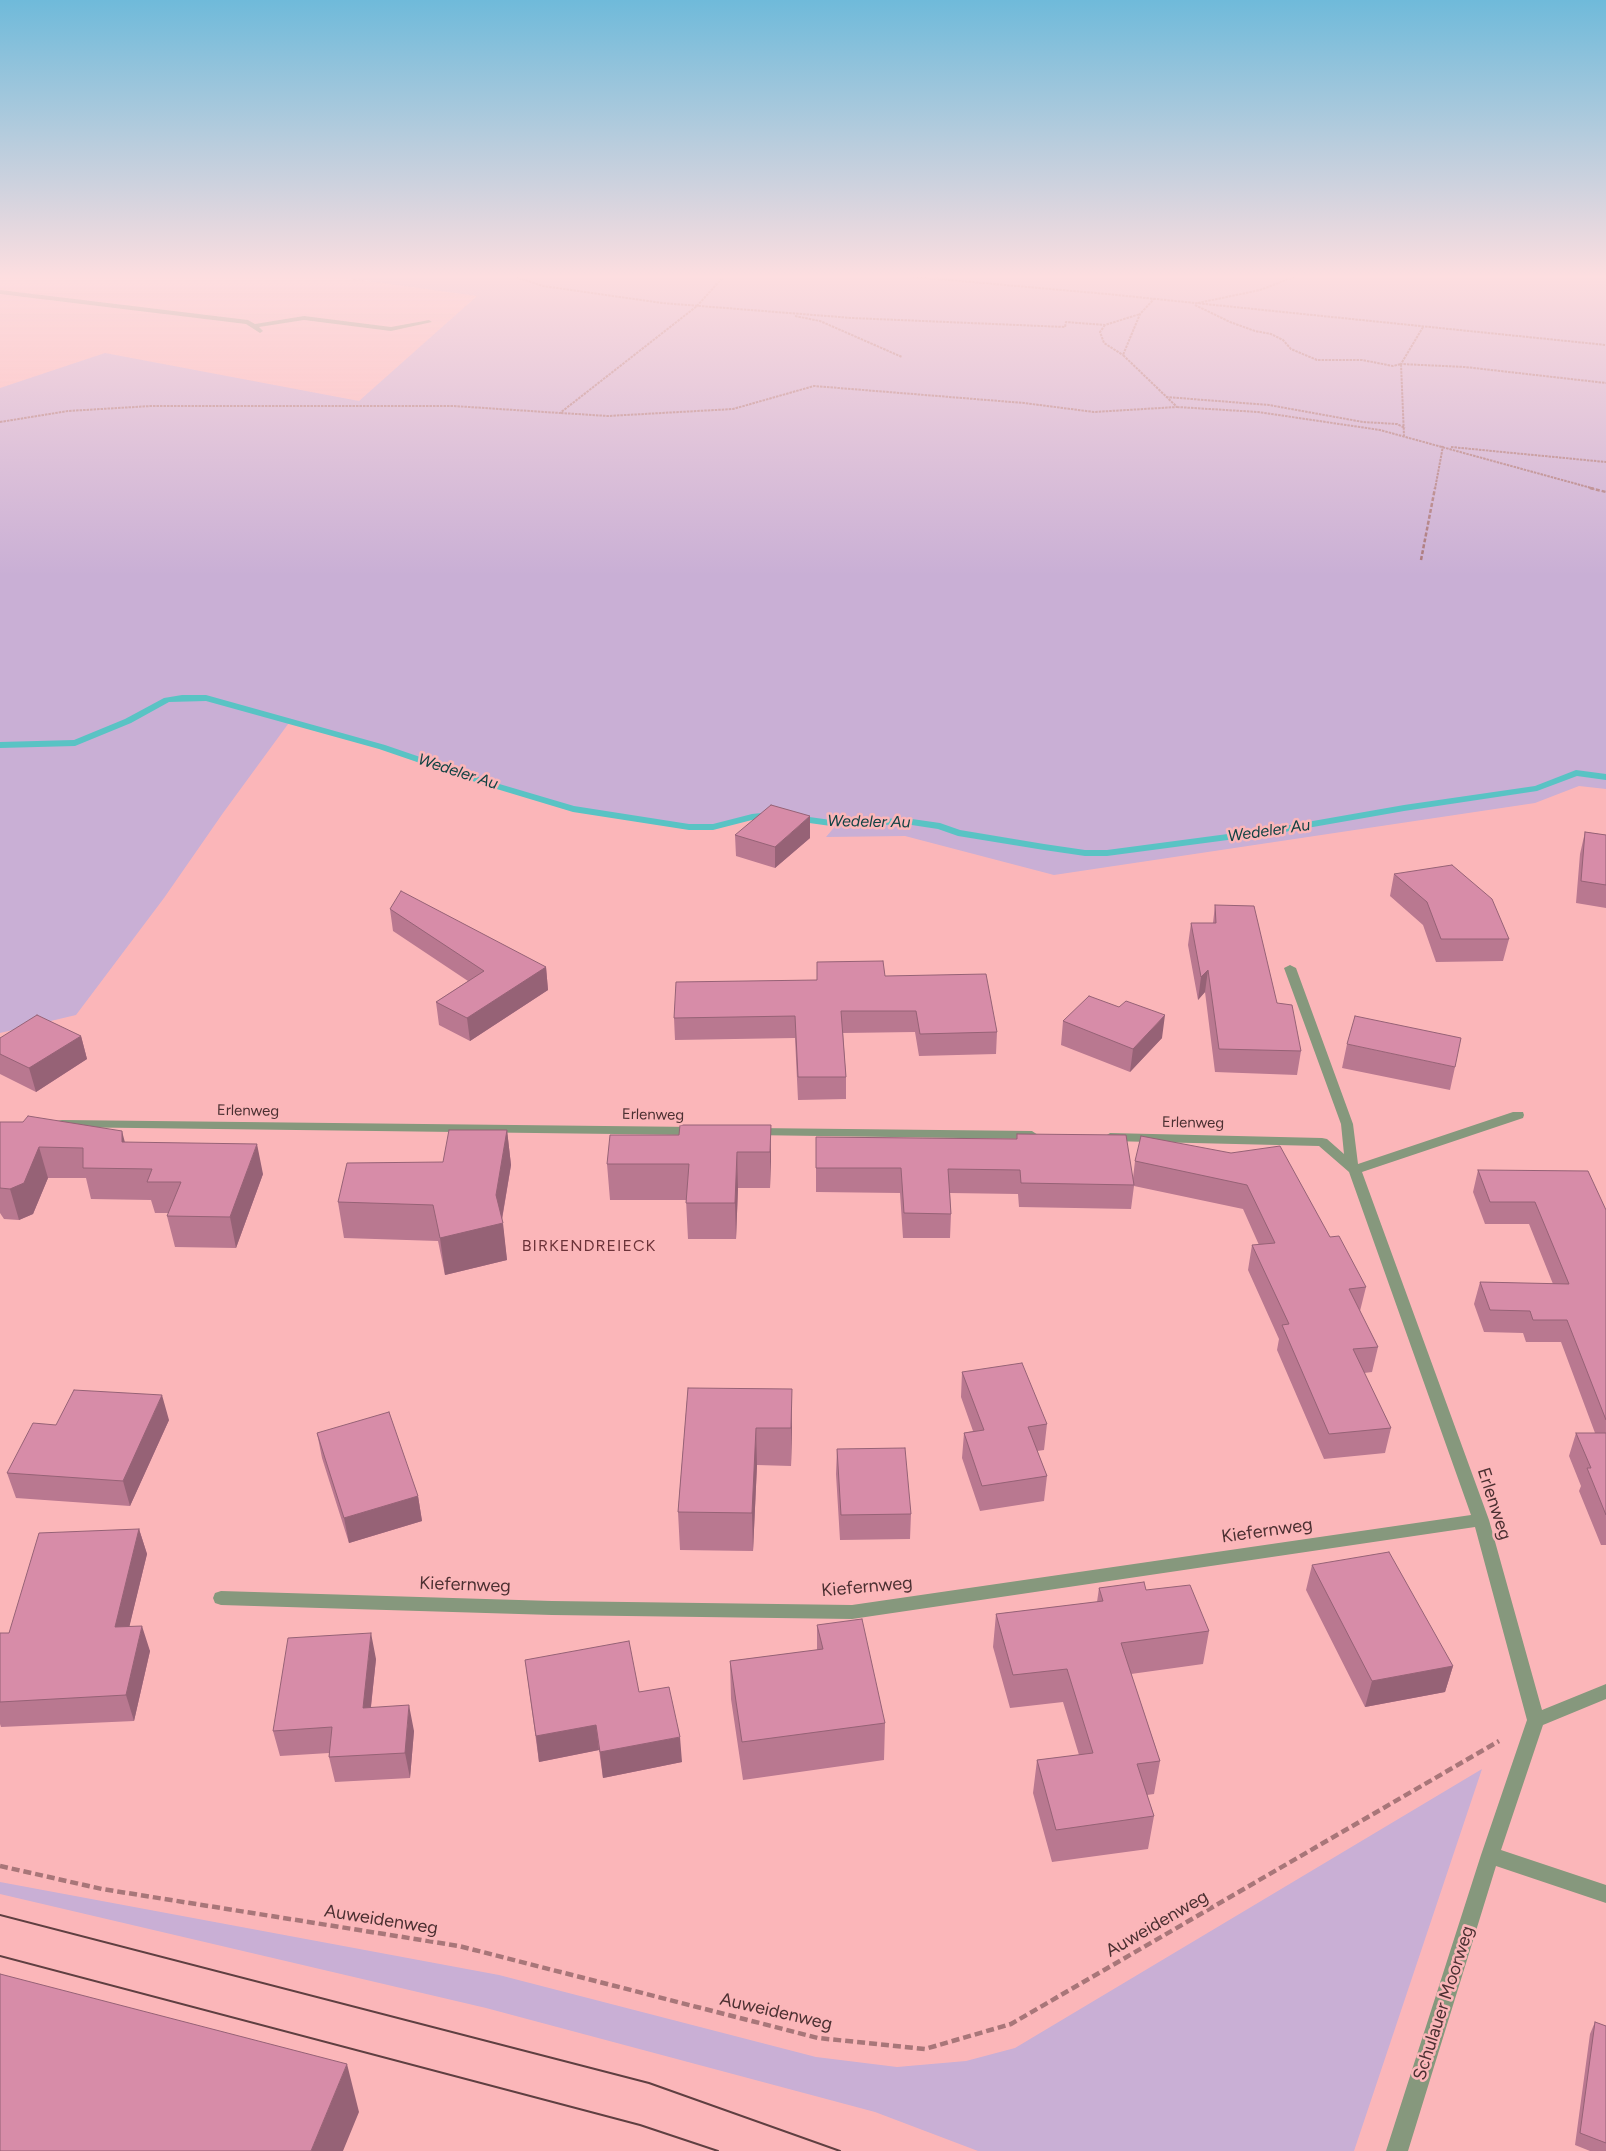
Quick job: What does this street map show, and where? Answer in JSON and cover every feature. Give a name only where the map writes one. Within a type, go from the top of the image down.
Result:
[{"type":"street","points":[[1290,968],[1347,1124],[1353,1169],[1518,1114]]},
{"type":"street","name":"Erlenweg","points":[[50,1124],[713,1132]]},
{"type":"street","points":[[743,1132],[1049,1136]]},
{"type":"street","name":"Erlenweg","points":[[1098,1137],[1322,1142],[1353,1169],[1481,1520],[1536,1720]]},
{"type":"street","name":"Kiefernweg","points":[[222,1598],[552,1608],[852,1612],[1481,1520]]},
{"type":"street","points":[[1606,1691],[1536,1720],[1490,1855],[1606,1894]]},
{"type":"street","name":"Schulauer Moorweg","points":[[1397,2151],[1490,1855]]},
{"type":"path","points":[[560,413],[608,375]]},
{"type":"path","points":[[1144,375],[1178,407]]},
{"type":"path","points":[[1402,375],[1404,436]]},
{"type":"path","points":[[1539,375],[1606,383]]},
{"type":"path","points":[[0,422],[68,412],[151,406],[454,406],[608,416],[733,409],[814,386],[1094,412],[1178,407],[1258,412],[1380,430],[1606,492]]},
{"type":"path","points":[[1165,396],[1269,405],[1363,422],[1397,424],[1405,428]]},
{"type":"path","points":[[1443,446],[1606,462]]},
{"type":"path","points":[[1421,560],[1443,446]]},
{"type":"path","name":"Auweidenweg","points":[[0,1866],[102,1890],[459,1946],[818,2038],[925,2049],[1011,2024],[1536,1720]]},
{"type":"shaded area","points":[[38,375],[223,375],[359,401],[388,375],[1606,375],[1606,789],[1579,786],[1535,803],[1054,875],[905,836],[826,837],[837,824],[786,817],[769,815],[713,827],[689,827],[573,809],[493,785],[382,747],[291,720],[164,898],[76,1015],[0,1033],[0,388]]},
{"type":"shaded area","points":[[1482,1769],[1354,2151],[978,2151],[875,2112],[486,2008],[0,1894],[0,1882],[499,1975],[816,2057],[897,2067],[966,2061],[1015,2048]]},
{"type":"building","points":[[771,805],[810,816],[775,847],[735,835]]},
{"type":"building","points":[[1585,832],[1606,835],[1606,885],[1581,881]]},
{"type":"building","points":[[1452,865],[1492,899],[1509,939],[1441,939],[1427,902],[1394,874]]},
{"type":"building","points":[[401,891],[546,967],[467,1018],[436,1002],[484,971],[390,909]]},
{"type":"building","points":[[1215,905],[1254,906],[1277,1003],[1292,1005],[1301,1051],[1219,1049],[1208,970],[1201,977],[1191,923],[1216,923]]},
{"type":"building","points":[[883,961],[885,976],[986,974],[997,1032],[920,1034],[916,1011],[841,1011],[846,1077],[798,1077],[795,1016],[674,1018],[676,982],[817,980],[817,962]]},
{"type":"building","points":[[1089,996],[1119,1007],[1126,1001],[1165,1015],[1133,1049],[1063,1021]]},
{"type":"building","points":[[37,1015],[81,1036],[29,1068],[0,1054],[0,1038]]},
{"type":"building","points":[[1355,1016],[1461,1038],[1455,1067],[1347,1044]]},
{"type":"building","points":[[28,1116],[122,1131],[122,1142],[257,1144],[230,1217],[167,1216],[181,1182],[147,1182],[152,1169],[83,1168],[83,1148],[39,1147],[24,1183],[10,1189],[0,1188],[0,1122],[23,1122]]},
{"type":"building","points":[[680,1125],[771,1125],[770,1152],[737,1152],[735,1203],[686,1203],[689,1164],[607,1164],[610,1135],[679,1135]]},
{"type":"building","points":[[449,1130],[507,1130],[496,1195],[503,1223],[440,1238],[433,1205],[338,1202],[347,1163],[443,1162]]},
{"type":"building","points":[[1017,1134],[1126,1135],[1134,1185],[1021,1183],[1020,1170],[948,1169],[951,1214],[904,1213],[901,1168],[816,1168],[816,1137],[1017,1139]]},
{"type":"building","points":[[1141,1136],[1231,1153],[1280,1146],[1330,1237],[1339,1236],[1366,1287],[1349,1289],[1378,1347],[1353,1349],[1391,1428],[1329,1434],[1282,1325],[1289,1324],[1252,1245],[1275,1243],[1247,1185],[1135,1161]]},
{"type":"building","points":[[1478,1170],[1588,1171],[1606,1210],[1606,1420],[1567,1320],[1533,1320],[1530,1311],[1490,1310],[1480,1282],[1569,1284],[1535,1202],[1490,1202]]},
{"type":"building","points":[[1022,1363],[1047,1424],[1028,1427],[1047,1476],[982,1486],[964,1433],[984,1430],[962,1372]]},
{"type":"building","points":[[688,1388],[792,1389],[791,1428],[756,1428],[752,1513],[678,1512]]},
{"type":"building","points":[[74,1390],[162,1395],[123,1481],[7,1473],[33,1423],[56,1425]]},
{"type":"building","points":[[389,1412],[418,1496],[344,1518],[317,1433]]},
{"type":"building","points":[[1576,1433],[1606,1433],[1606,1515],[1587,1468],[1591,1468]]},
{"type":"building","points":[[905,1448],[911,1514],[841,1515],[837,1449]]},
{"type":"building","points":[[139,1529],[115,1627],[142,1626],[126,1695],[0,1702],[0,1633],[9,1633],[39,1533]]},
{"type":"building","points":[[1389,1552],[1453,1666],[1372,1681],[1312,1565]]},
{"type":"building","points":[[1144,1582],[1146,1590],[1190,1585],[1209,1631],[1121,1643],[1160,1761],[1137,1764],[1154,1816],[1056,1830],[1037,1760],[1093,1753],[1067,1669],[1013,1675],[996,1614],[1103,1601],[1099,1588]]},
{"type":"building","points":[[862,1619],[885,1723],[742,1742],[730,1661],[823,1649],[817,1625]]},
{"type":"building","points":[[371,1633],[363,1708],[409,1705],[405,1753],[329,1757],[332,1727],[273,1731],[288,1638]]},
{"type":"building","points":[[629,1641],[639,1692],[669,1687],[680,1737],[600,1752],[596,1725],[536,1736],[525,1660]]},
{"type":"building","points":[[0,1974],[347,2064],[311,2151],[0,2151]]},
{"type":"building","points":[[1595,2022],[1606,2026],[1606,2143],[1580,2133]]},
{"type":"waterway","name":"Wedeler Au","points":[[0,745],[75,743],[128,721],[167,700],[206,698],[382,747],[493,785],[573,809],[689,827],[713,827],[752,817],[771,815]]},
{"type":"waterway","name":"Wedeler Au","points":[[795,818],[838,824],[905,821],[940,826],[958,833],[1044,847],[1085,853],[1107,853],[1273,831],[1404,808],[1537,788],[1576,773],[1606,777]]},
{"type":"tram line","points":[[0,1915],[649,2083],[840,2151]]},
{"type":"tram line","points":[[0,1956],[640,2125],[718,2151]]},
{"type":"district","name":"BIRKENDREIECK","points":[[589,1246]]}]
